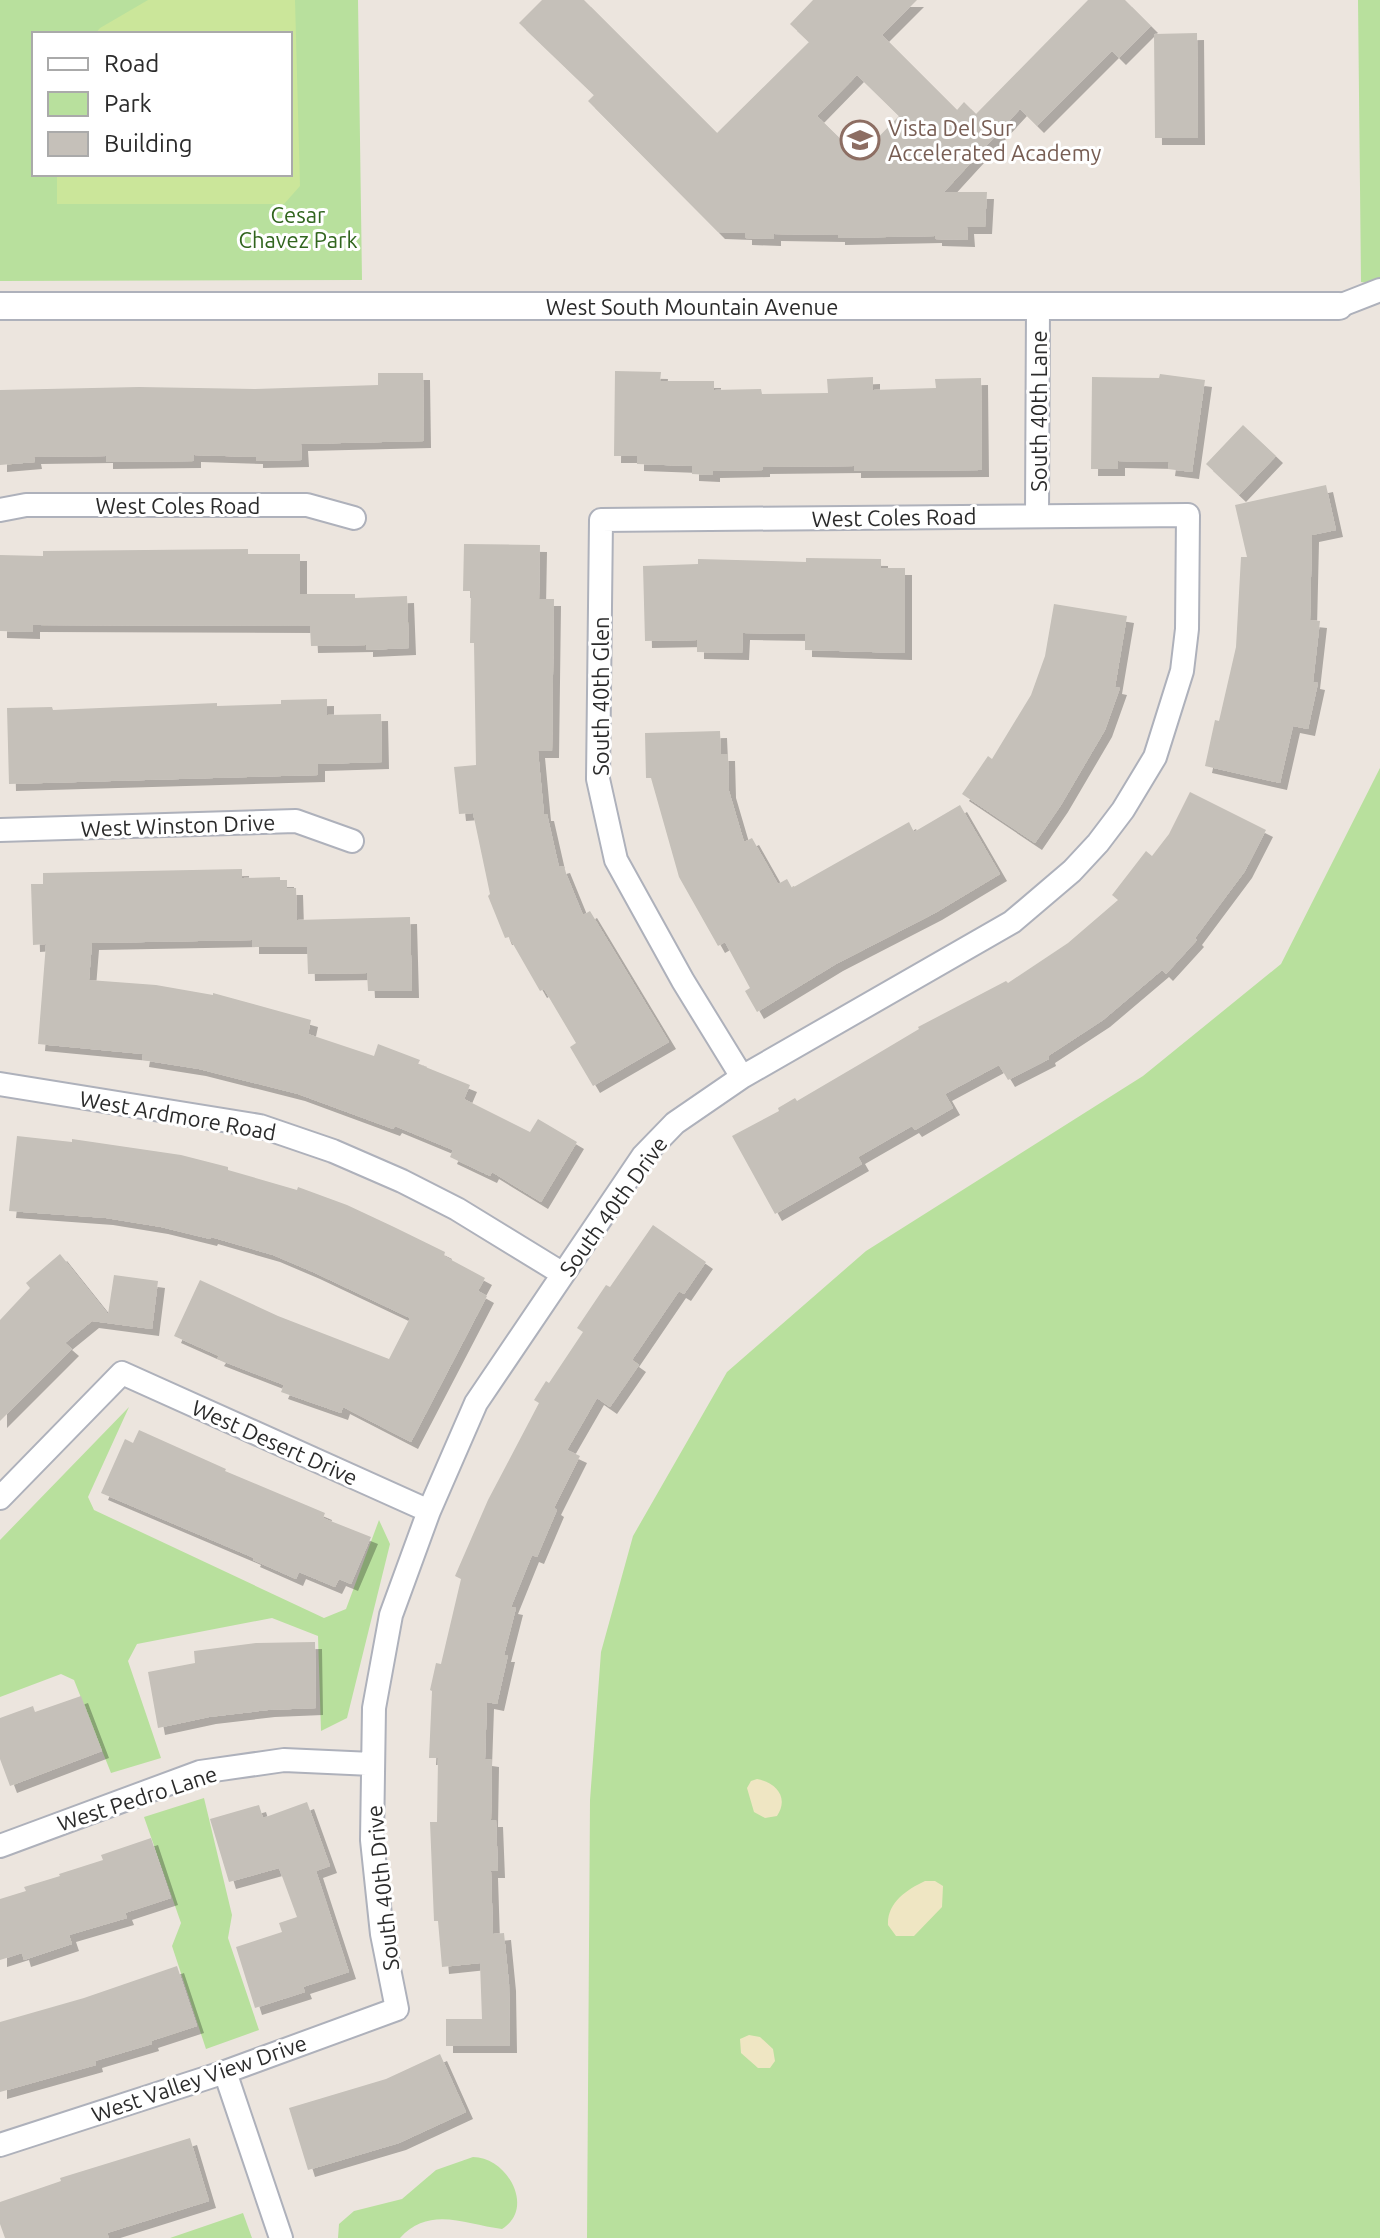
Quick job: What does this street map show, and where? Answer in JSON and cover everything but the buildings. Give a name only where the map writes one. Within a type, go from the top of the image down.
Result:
[{"type":"street","name":"West South Mountain Avenue","points":[[0,306],[1339,306],[1380,290]]},
{"type":"street","name":"South 40th Lane","points":[[1037,516],[1038,306]]},
{"type":"street","name":"West Coles Road","points":[[0,510],[26,505],[307,505],[354,518]]},
{"type":"street","name":"West Coles Road","points":[[601,520],[1188,515]]},
{"type":"street","name":"South 40th Drive","points":[[397,2009],[382,1934],[372,1840],[374,1708],[391,1615],[429,1511],[476,1403],[643,1156],[675,1123],[742,1077],[1012,922],[1072,871],[1098,843],[1123,810],[1155,757],[1182,671],[1187,629],[1188,515]]},
{"type":"street","name":"South 40th Glen","points":[[601,520],[598,779],[605,820],[616,860],[683,981],[742,1077]]},
{"type":"street","name":"West Winston Drive","points":[[0,830],[296,821],[352,841]]},
{"type":"street","name":"West Ardmore Road","points":[[0,1084],[260,1126],[333,1151],[457,1209],[563,1274]]},
{"type":"street","name":"West Desert Drive","points":[[0,1498],[122,1373],[429,1511]]},
{"type":"street","name":"West Pedro Lane","points":[[0,1846],[200,1772],[284,1760],[372,1764]]},
{"type":"street","name":"West Valley View Drive","points":[[0,2145],[225,2072],[397,2009]]},
{"type":"street","points":[[225,2072],[281,2238]]},
{"type":"green space","name":"Cesar Chavez Park","points":[[0,0],[358,0],[362,280],[0,281]]},
{"type":"green space","points":[[148,0],[295,0],[300,186],[284,204],[57,204],[57,176],[292,176],[292,32],[97,32]]},
{"type":"green space","points":[[1358,0],[1380,0],[1380,285],[1361,282]]},
{"type":"green space","points":[[1380,768],[1380,2238],[587,2238],[590,1800],[601,1652],[633,1536],[727,1372],[866,1251],[1143,1076],[1281,964]]},
{"type":"green space","points":[[129,1407],[88,1497],[94,1510],[324,1618],[346,1609],[379,1520],[390,1544],[347,1718],[321,1731],[318,1636],[272,1618],[137,1644],[128,1661],[161,1758],[111,1773],[74,1680],[61,1674],[0,1697],[0,1540]]},
{"type":"green space","points":[[204,1798],[232,1915],[228,1938],[259,2030],[206,2049],[172,1946],[181,1923],[144,1817]]},
{"type":"green space","points":[[473,2157],[497,2165],[513,2185],[517,2209],[512,2220],[502,2229],[462,2221],[436,2220],[412,2228],[400,2238],[338,2238],[339,2224],[354,2211],[402,2199],[436,2170]]},
{"type":"green space","points":[[243,2213],[252,2238],[170,2238]]},
{"type":"sand","points":[[757,1779],[779,1792],[782,1803],[777,1816],[765,1818],[754,1812],[747,1788],[751,1781]]},
{"type":"sand","points":[[925,1881],[935,1881],[943,1886],[942,1907],[914,1936],[896,1936],[888,1925],[894,1904]]},
{"type":"sand","points":[[749,2035],[760,2037],[773,2049],[775,2061],[770,2068],[758,2068],[741,2053],[740,2039]]},
{"type":"place","name":"Vista Del Sur Accelerated Academy","points":[[860,140]]}]
